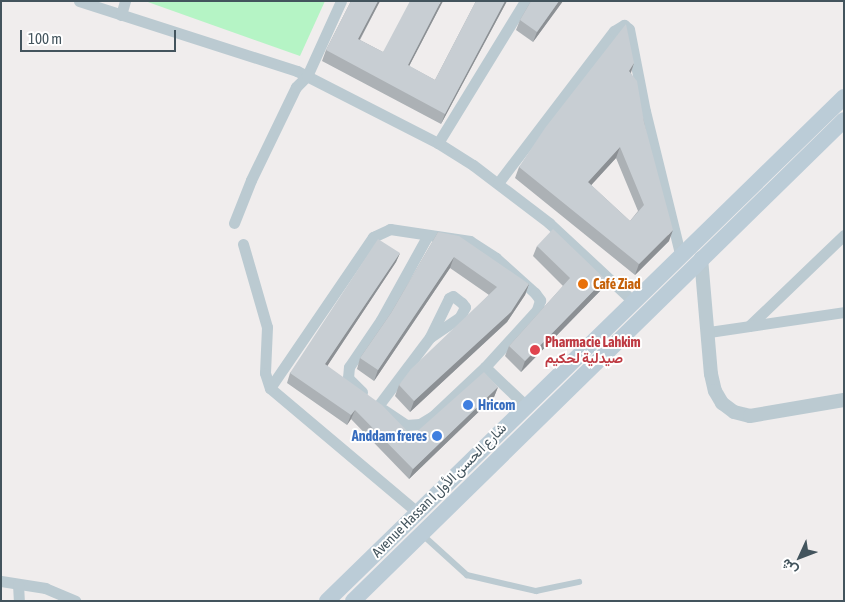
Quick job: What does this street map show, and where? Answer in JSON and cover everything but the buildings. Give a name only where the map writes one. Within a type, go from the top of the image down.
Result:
[{"type":"main road","name":"Avenue Hassan I شارع الحسن الأول","points":[[327,601],[632,300],[844,98]]},
{"type":"main road","points":[[353,601],[421,532],[844,120]]},
{"type":"street","points":[[79,1],[307,76],[438,143],[498,183],[580,250],[632,300]]},
{"type":"street","points":[[121,15],[125,1]]},
{"type":"street","points":[[234,222],[296,87],[307,76],[340,1]]},
{"type":"street","points":[[438,143],[525,1]]},
{"type":"street","points":[[498,183],[614,31],[624,24],[629,29],[645,111],[680,254]]},
{"type":"street","points":[[270,388],[373,237],[390,228],[470,242],[520,277],[540,300],[536,310],[485,368],[433,416],[420,424],[406,425],[378,406],[351,383],[349,367],[382,320],[428,235]]},
{"type":"street","points":[[749,326],[844,235]]},
{"type":"street","points":[[243,244],[268,327],[265,373],[270,388],[417,512]]},
{"type":"street","points":[[701,258],[715,391],[734,412],[750,416],[844,400]]},
{"type":"street","points":[[709,332],[844,312]]},
{"type":"street","points":[[378,406],[430,337]]},
{"type":"street","points":[[485,368],[525,405]]},
{"type":"street","points":[[1,581],[45,588],[75,601]]},
{"type":"street","points":[[18,584],[19,601]]},
{"type":"lane","points":[[421,532],[467,575],[536,591],[579,582]]},
{"type":"green space","points":[[145,1],[325,1],[300,56]]},
{"type":"place","name":"Café Ziad","points":[[583,284]]},
{"type":"place","name":"Pharmacie Lahkim صيدلية لحكيم","points":[[535,350]]},
{"type":"place","name":"Hricom","points":[[468,405]]},
{"type":"place","name":"Anddam freres","points":[[437,436]]}]
